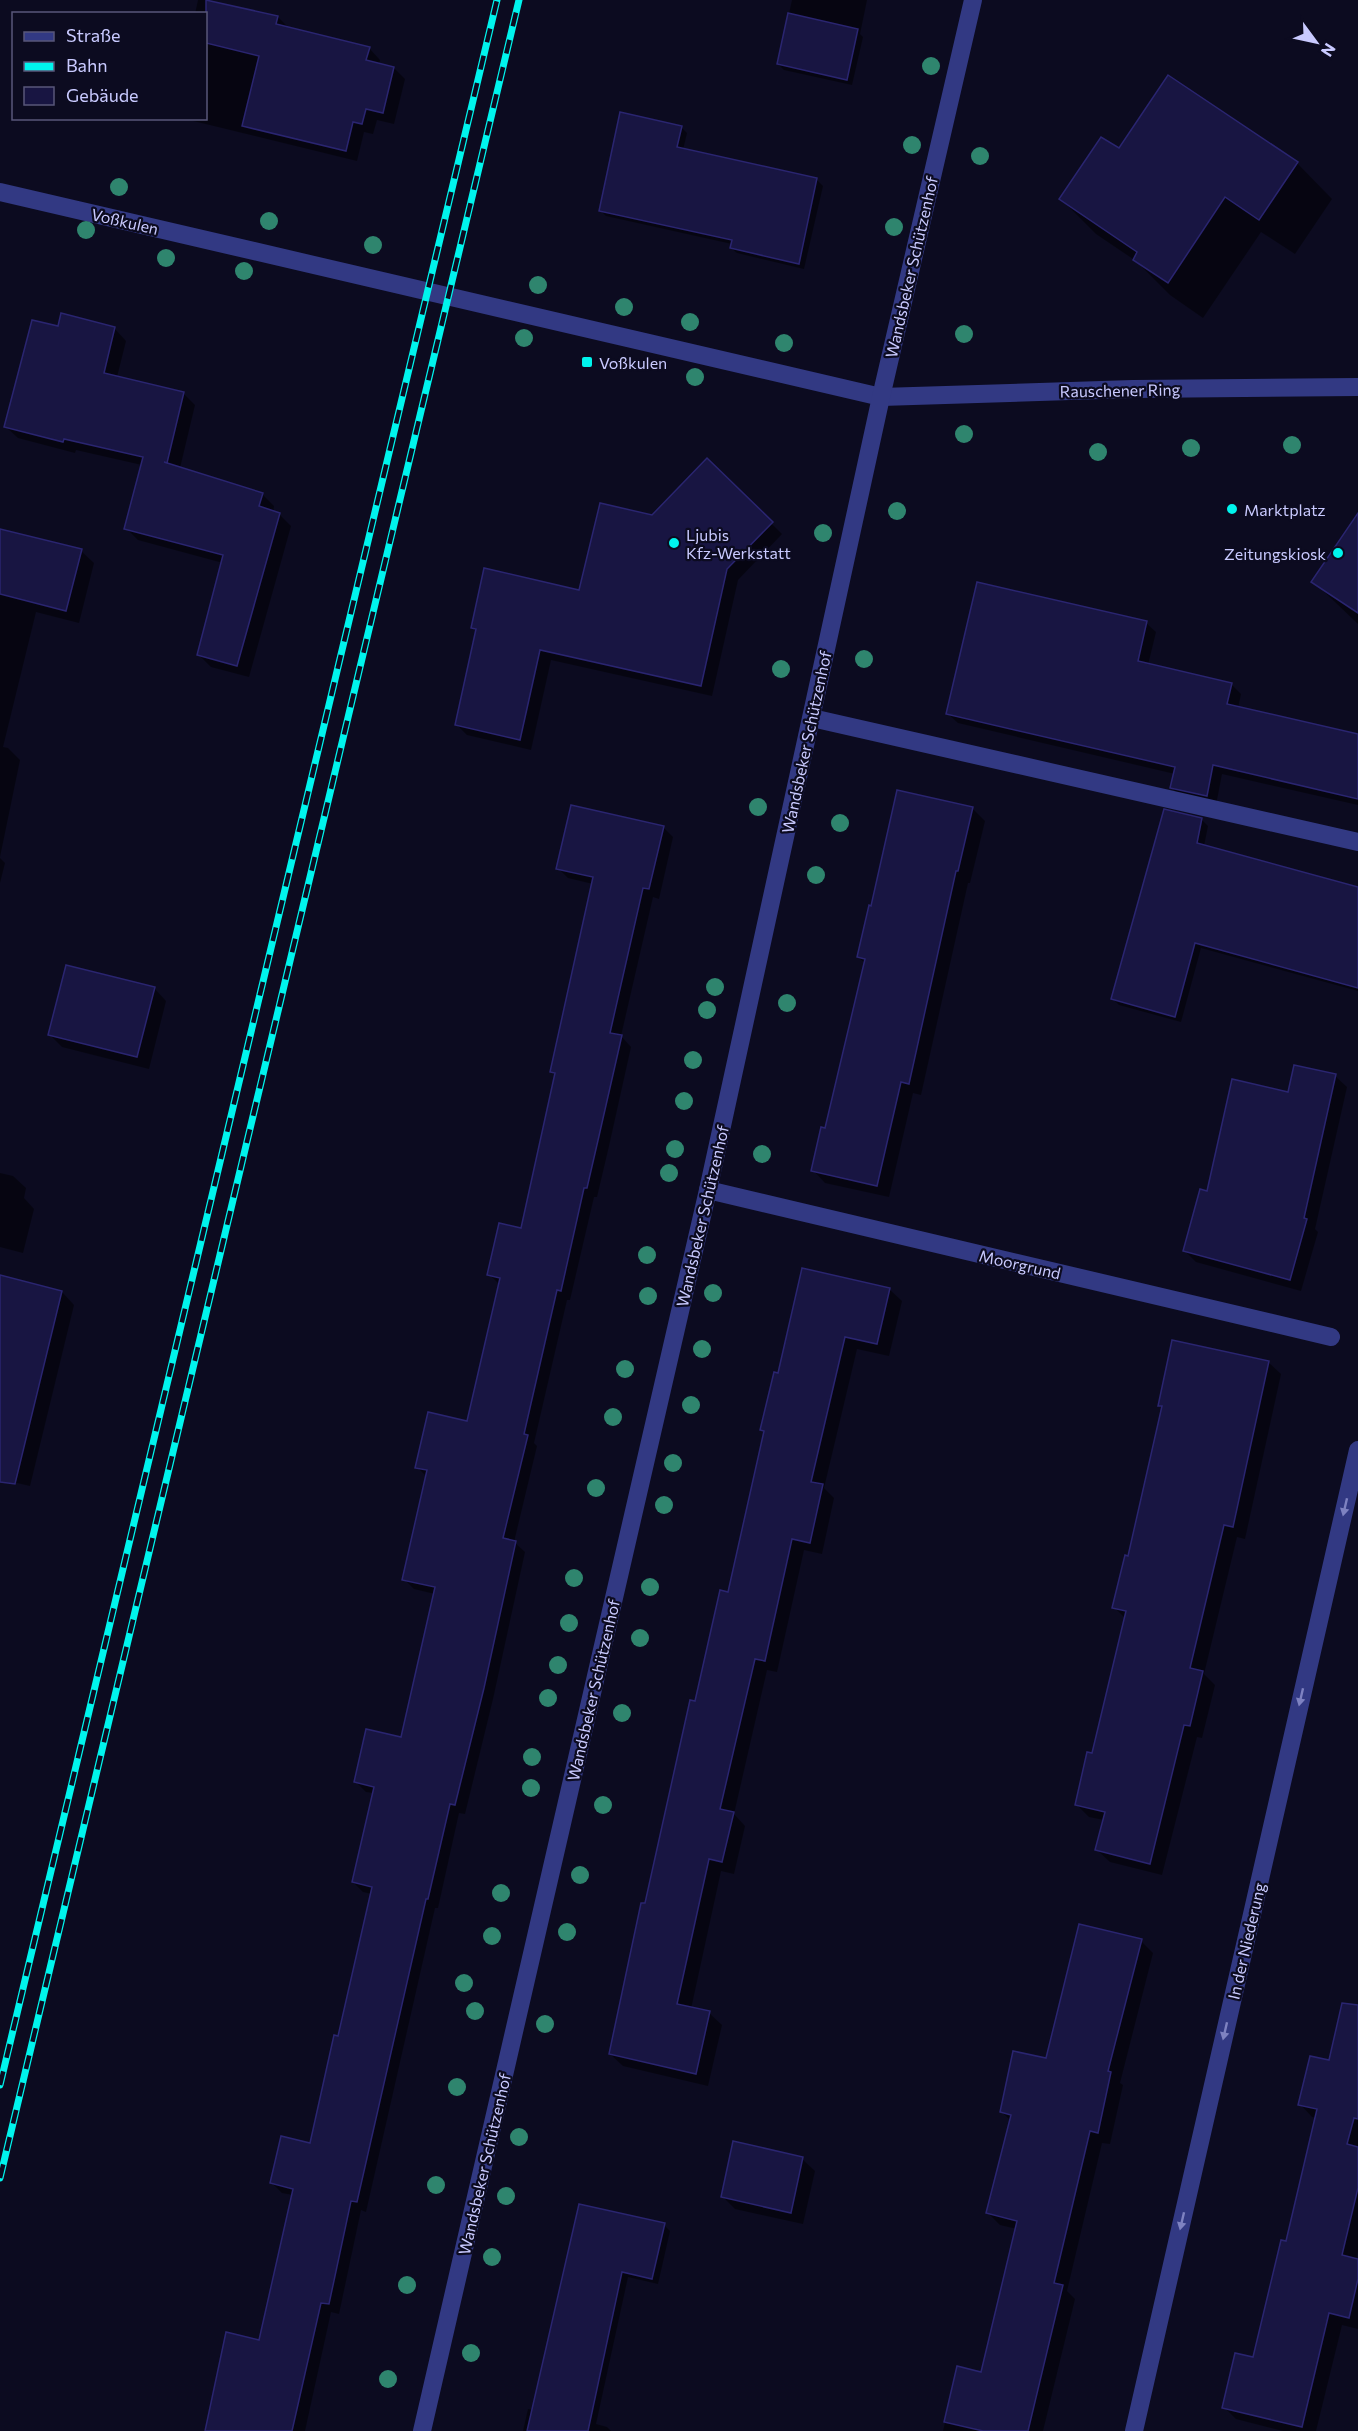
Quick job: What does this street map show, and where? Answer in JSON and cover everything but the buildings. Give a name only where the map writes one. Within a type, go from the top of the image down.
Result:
[{"type":"street","name":"Wandsbeker Schützenhof","points":[[422,2431],[708,1190],[881,397],[973,0]]},
{"type":"street","name":"Voßkulen","points":[[0,192],[881,397]]},
{"type":"street","name":"Rauschener Ring","points":[[881,397],[1358,387]]},
{"type":"street","points":[[812,718],[1358,842]]},
{"type":"street","name":"Moorgrund","points":[[708,1190],[1331,1337]]},
{"type":"street","name":"In der Niederung","points":[[1134,2431],[1358,1450]]},
{"type":"railway","points":[[0,2085],[497,0]]},
{"type":"railway","points":[[0,2178],[519,0]]},
{"type":"place","name":"Voßkulen","points":[[587,362]]},
{"type":"place","name":"Marktplatz","points":[[1232,509]]},
{"type":"place","name":"Ljubis Kfz-Werkstatt","points":[[674,543]]},
{"type":"place","name":"Zeitungskiosk","points":[[1338,553]]}]
